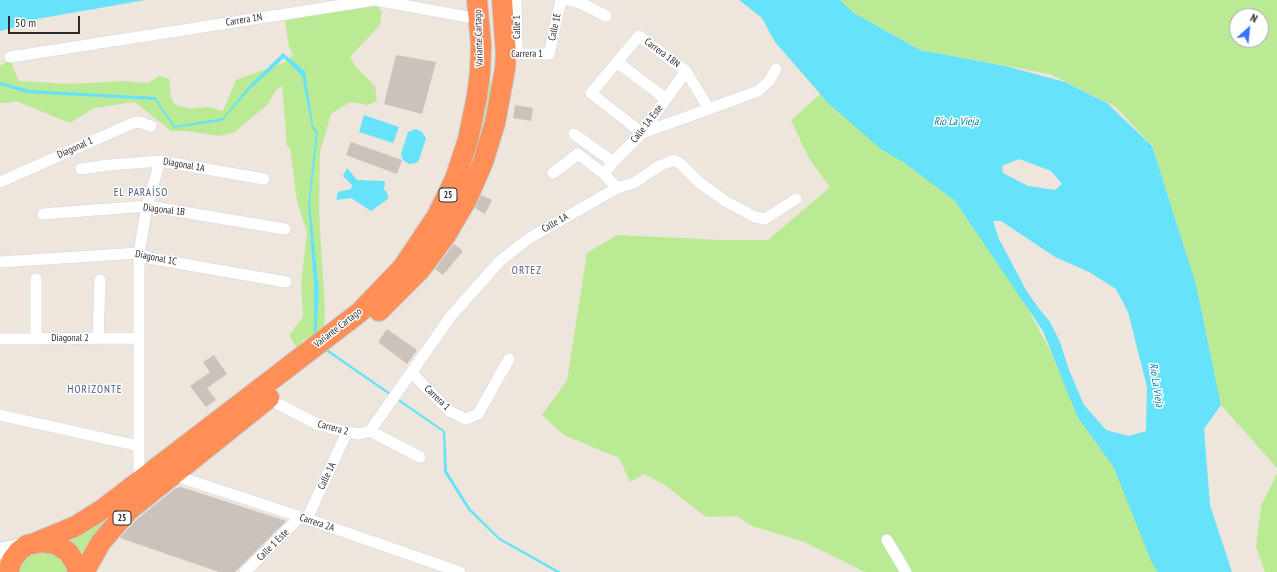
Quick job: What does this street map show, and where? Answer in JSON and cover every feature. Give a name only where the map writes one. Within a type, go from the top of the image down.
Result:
[{"type":"highway","name":"Variante Cartago","points":[[31,544],[87,520],[324,347],[369,321],[400,292],[420,270],[446,235],[467,199],[490,143],[512,54],[502,0]]},
{"type":"highway","name":"Variante Cartago","points":[[84,572],[101,542],[123,516],[269,399],[390,282],[416,250],[438,216],[455,179],[468,140],[477,96],[480,59],[478,8]]},
{"type":"highway","points":[[478,8],[489,23],[493,47],[499,52],[512,54]]},
{"type":"highway","points":[[480,59],[491,64],[496,73],[494,91],[500,104]]},
{"type":"highway","points":[[31,544],[49,542],[62,547],[73,557],[78,572]]},
{"type":"highway","name":"25","points":[[8,572],[15,555],[31,544]]},
{"type":"main road","points":[[0,551],[31,544]]},
{"type":"street","name":"Carrera 1N","points":[[10,56],[375,0],[478,8]]},
{"type":"street","name":"Calle 1","points":[[512,54],[516,0]]},
{"type":"street","name":"Calle 1E","points":[[549,54],[561,0]]},
{"type":"street","points":[[568,0],[582,4],[606,16]]},
{"type":"street","name":"Carrera 18N","points":[[617,62],[639,36],[686,71]]},
{"type":"street","name":"Carrera 1","points":[[512,54],[549,54]]},
{"type":"street","points":[[666,99],[617,62],[591,93],[642,133],[758,91],[769,81],[776,69]]},
{"type":"street","points":[[686,71],[709,109]]},
{"type":"street","name":"Calle 1A Este","points":[[604,174],[613,162],[642,133],[686,71]]},
{"type":"street","name":"Diagonal 1","points":[[0,182],[133,123],[138,122],[151,126]]},
{"type":"street","points":[[574,134],[613,162]]},
{"type":"street","points":[[553,173],[578,154],[604,174],[617,188]]},
{"type":"street","name":"Calle 1A","points":[[370,431],[451,316],[500,261],[534,235],[617,188],[634,183],[659,166],[674,160],[681,164],[699,182],[725,201],[755,216],[765,219],[796,198]]},
{"type":"street","points":[[139,481],[139,253],[147,206],[160,161]]},
{"type":"street","name":"Diagonal 1A","points":[[80,169],[108,164],[160,161],[264,179]]},
{"type":"street","name":"Diagonal 1B","points":[[43,214],[147,206],[285,230]]},
{"type":"street","name":"Diagonal 1C","points":[[0,262],[139,253],[149,258],[286,282]]},
{"type":"street","points":[[36,280],[36,339]]},
{"type":"street","points":[[98,338],[100,280]]},
{"type":"street","name":"Diagonal 2","points":[[0,339],[139,338]]},
{"type":"street","name":"Carrera 1","points":[[412,373],[450,411],[466,419],[478,414],[509,358]]},
{"type":"street","name":"Carrera 2","points":[[269,399],[318,425],[359,434],[370,431]]},
{"type":"street","points":[[0,415],[139,446]]},
{"type":"street","points":[[370,431],[420,457]]},
{"type":"street","name":"Calle 1A","points":[[304,518],[347,432]]},
{"type":"street","name":"Carrera 2A","points":[[173,475],[304,518],[460,572]]},
{"type":"street","name":"Calle 1 Este","points":[[245,572],[304,518]]},
{"type":"street","points":[[887,540],[906,572]]},
{"type":"green space","points":[[840,0],[1277,0],[1277,468],[1221,405],[1196,284],[1152,146],[1116,107],[1050,74],[920,50],[854,13]]},
{"type":"green space","points":[[377,6],[382,11],[380,25],[350,57],[355,66],[375,86],[377,101],[368,105],[350,102],[331,114],[320,152],[319,211],[325,310],[324,331],[303,340],[297,348],[289,335],[303,317],[301,283],[307,233],[297,201],[290,148],[287,146],[282,86],[276,90],[268,104],[235,132],[219,136],[187,131],[171,131],[135,102],[94,108],[70,123],[16,101],[0,103],[0,66],[10,60],[19,81],[69,84],[123,81],[148,83],[159,76],[169,79],[171,97],[175,105],[191,109],[207,107],[223,111],[236,80],[283,63],[293,55],[289,47],[285,21],[344,9]]},
{"type":"green space","points":[[484,80],[488,80],[492,83],[484,125],[474,160],[455,205],[439,234],[410,273],[357,323],[113,515],[92,544],[85,561],[83,562],[77,552],[64,538],[83,534],[95,527],[111,512],[355,321],[386,294],[408,270],[435,232],[462,181],[476,131],[481,102],[481,83]]},
{"type":"green space","points":[[826,89],[927,170],[993,244],[1082,410],[1176,572],[865,572],[804,542],[752,526],[737,516],[706,517],[665,485],[644,474],[630,482],[619,458],[564,435],[542,415],[567,380],[587,253],[617,235],[721,240],[768,240],[830,187],[810,160],[791,120]]},
{"type":"green space","points":[[1277,473],[1277,572],[1265,572],[1256,547],[1261,506]]},
{"type":"green space","points":[[42,542],[78,572],[8,572]]},
{"type":"water","points":[[0,0],[145,0],[37,19],[20,26],[0,31]]},
{"type":"water","name":"Río La Vieja","points":[[739,0],[840,0],[854,13],[920,50],[1005,66],[1065,82],[1107,103],[1152,146],[1196,284],[1221,405],[1204,429],[1210,505],[1232,572],[1158,572],[1152,563],[1114,468],[1077,416],[1043,331],[955,201],[903,162],[882,150],[829,104],[775,42],[762,18]],"holes":[[[1019,159],[1051,171],[1062,184],[1055,190],[1028,186],[1003,173],[1002,166]],[[993,221],[1001,221],[1055,257],[1089,272],[1116,289],[1128,312],[1147,387],[1146,431],[1129,436],[1106,430],[1084,405],[1069,370],[1060,342],[1050,322],[1026,290],[999,239]]]},
{"type":"water","points":[[283,53],[305,71],[313,126],[318,132],[310,203],[319,291],[316,339],[320,344],[445,431],[447,471],[470,508],[500,538],[561,572],[556,572],[499,540],[468,510],[444,472],[443,432],[317,345],[314,340],[314,284],[308,204],[316,133],[312,128],[302,76],[284,58],[248,91],[222,121],[174,128],[155,100],[26,93],[0,85],[0,82],[30,90],[155,97],[175,126],[223,118],[247,88]]},
{"type":"water","points":[[364,115],[399,127],[393,143],[359,132]]},
{"type":"water","points":[[416,129],[422,132],[426,138],[419,160],[416,163],[409,164],[403,160],[401,154],[408,132]]},
{"type":"water","points":[[347,168],[357,180],[385,181],[384,189],[388,195],[388,199],[371,211],[351,198],[336,200],[338,192],[351,189],[352,185],[343,176]]},
{"type":"building","points":[[396,55],[436,62],[422,114],[384,104]]},
{"type":"building","points":[[515,105],[533,108],[531,121],[513,118]]},
{"type":"building","points":[[351,142],[402,160],[397,174],[346,155]]},
{"type":"building","points":[[481,195],[492,200],[485,214],[475,208]]},
{"type":"building","points":[[454,244],[463,251],[443,275],[435,269]]},
{"type":"building","points":[[387,329],[417,350],[407,364],[378,342]]},
{"type":"building","points":[[214,355],[227,374],[207,388],[216,400],[206,407],[190,386],[210,372],[203,362]]},
{"type":"building","points":[[181,487],[286,521],[235,572],[219,572],[120,538],[136,520],[176,488]]},
{"type":"district","name":"EL PARAÍSO","points":[[141,193]]},
{"type":"district","name":"ORTEZ","points":[[527,271]]},
{"type":"district","name":"HORIZONTE","points":[[95,390]]}]
